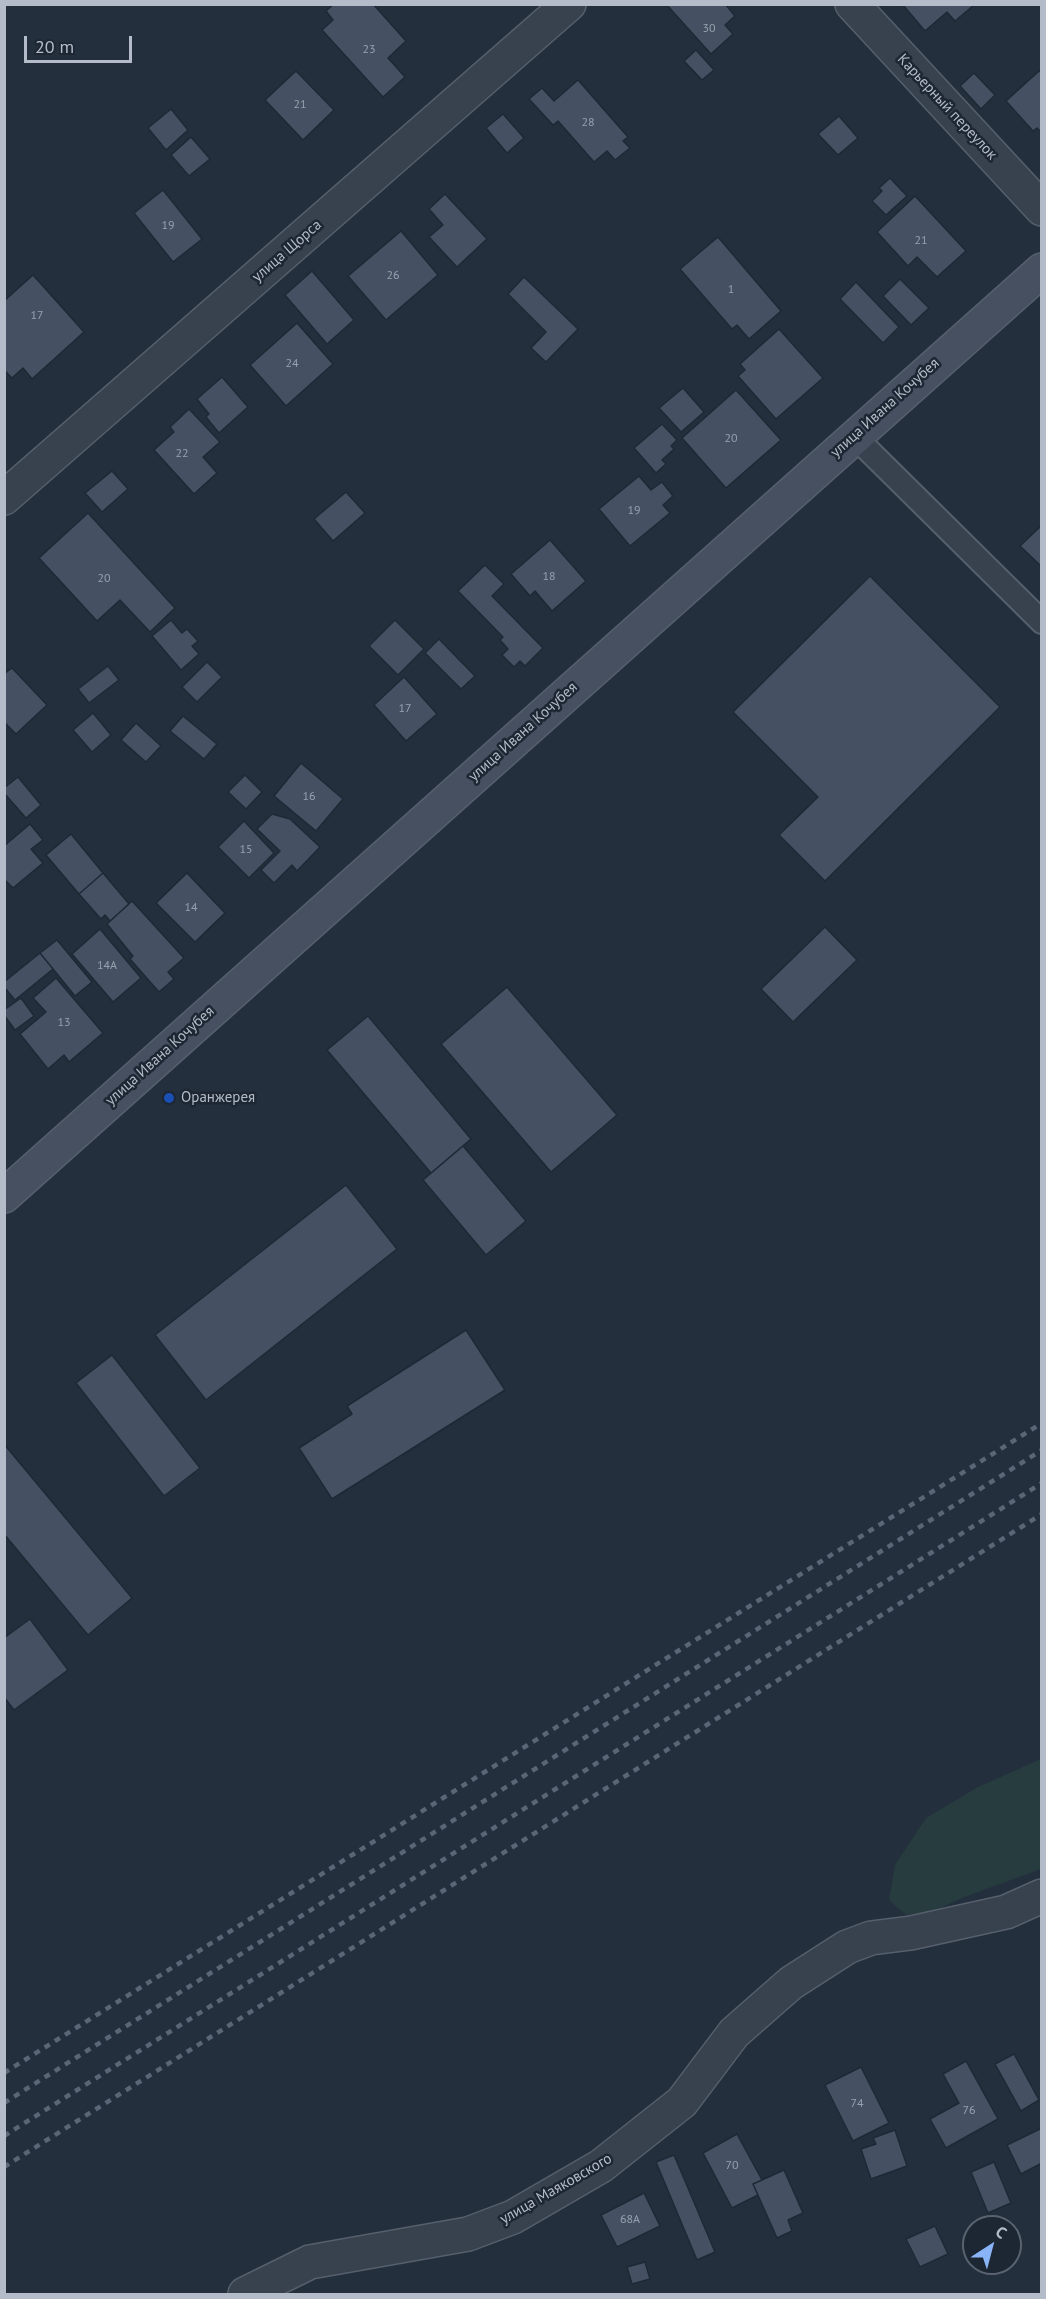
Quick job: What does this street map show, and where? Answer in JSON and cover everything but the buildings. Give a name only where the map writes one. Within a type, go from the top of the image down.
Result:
[{"type":"street","name":"улица Щорса","points":[[4,498],[569,4]]},
{"type":"street","name":"Карьерный переулок","points":[[852,4],[1041,210]]},
{"type":"street","name":"улица Ивана Кочубея","points":[[4,1196],[1041,270]]},
{"type":"street","name":"улица Маяковского","points":[[245,2295],[310,2262],[468,2234],[513,2217],[602,2166],[682,2102],[734,2033],[791,1983],[847,1947],[871,1938],[911,1933],[1005,1912],[1041,1896]]},
{"type":"lane","points":[[854,436],[1041,622]]},
{"type":"green space","points":[[1041,1759],[1041,1869],[962,1898],[934,1911],[906,1915],[889,1900],[895,1865],[926,1818],[978,1787]]},
{"type":"railway","points":[[4,2073],[1042,1423]]},
{"type":"railway","points":[[4,2103],[1042,1450]]},
{"type":"railway","points":[[4,2136],[1042,1483]]},
{"type":"railway","points":[[4,2167],[1042,1514]]},
{"type":"place","name":"Оранжерея","points":[[169,1098]]}]
